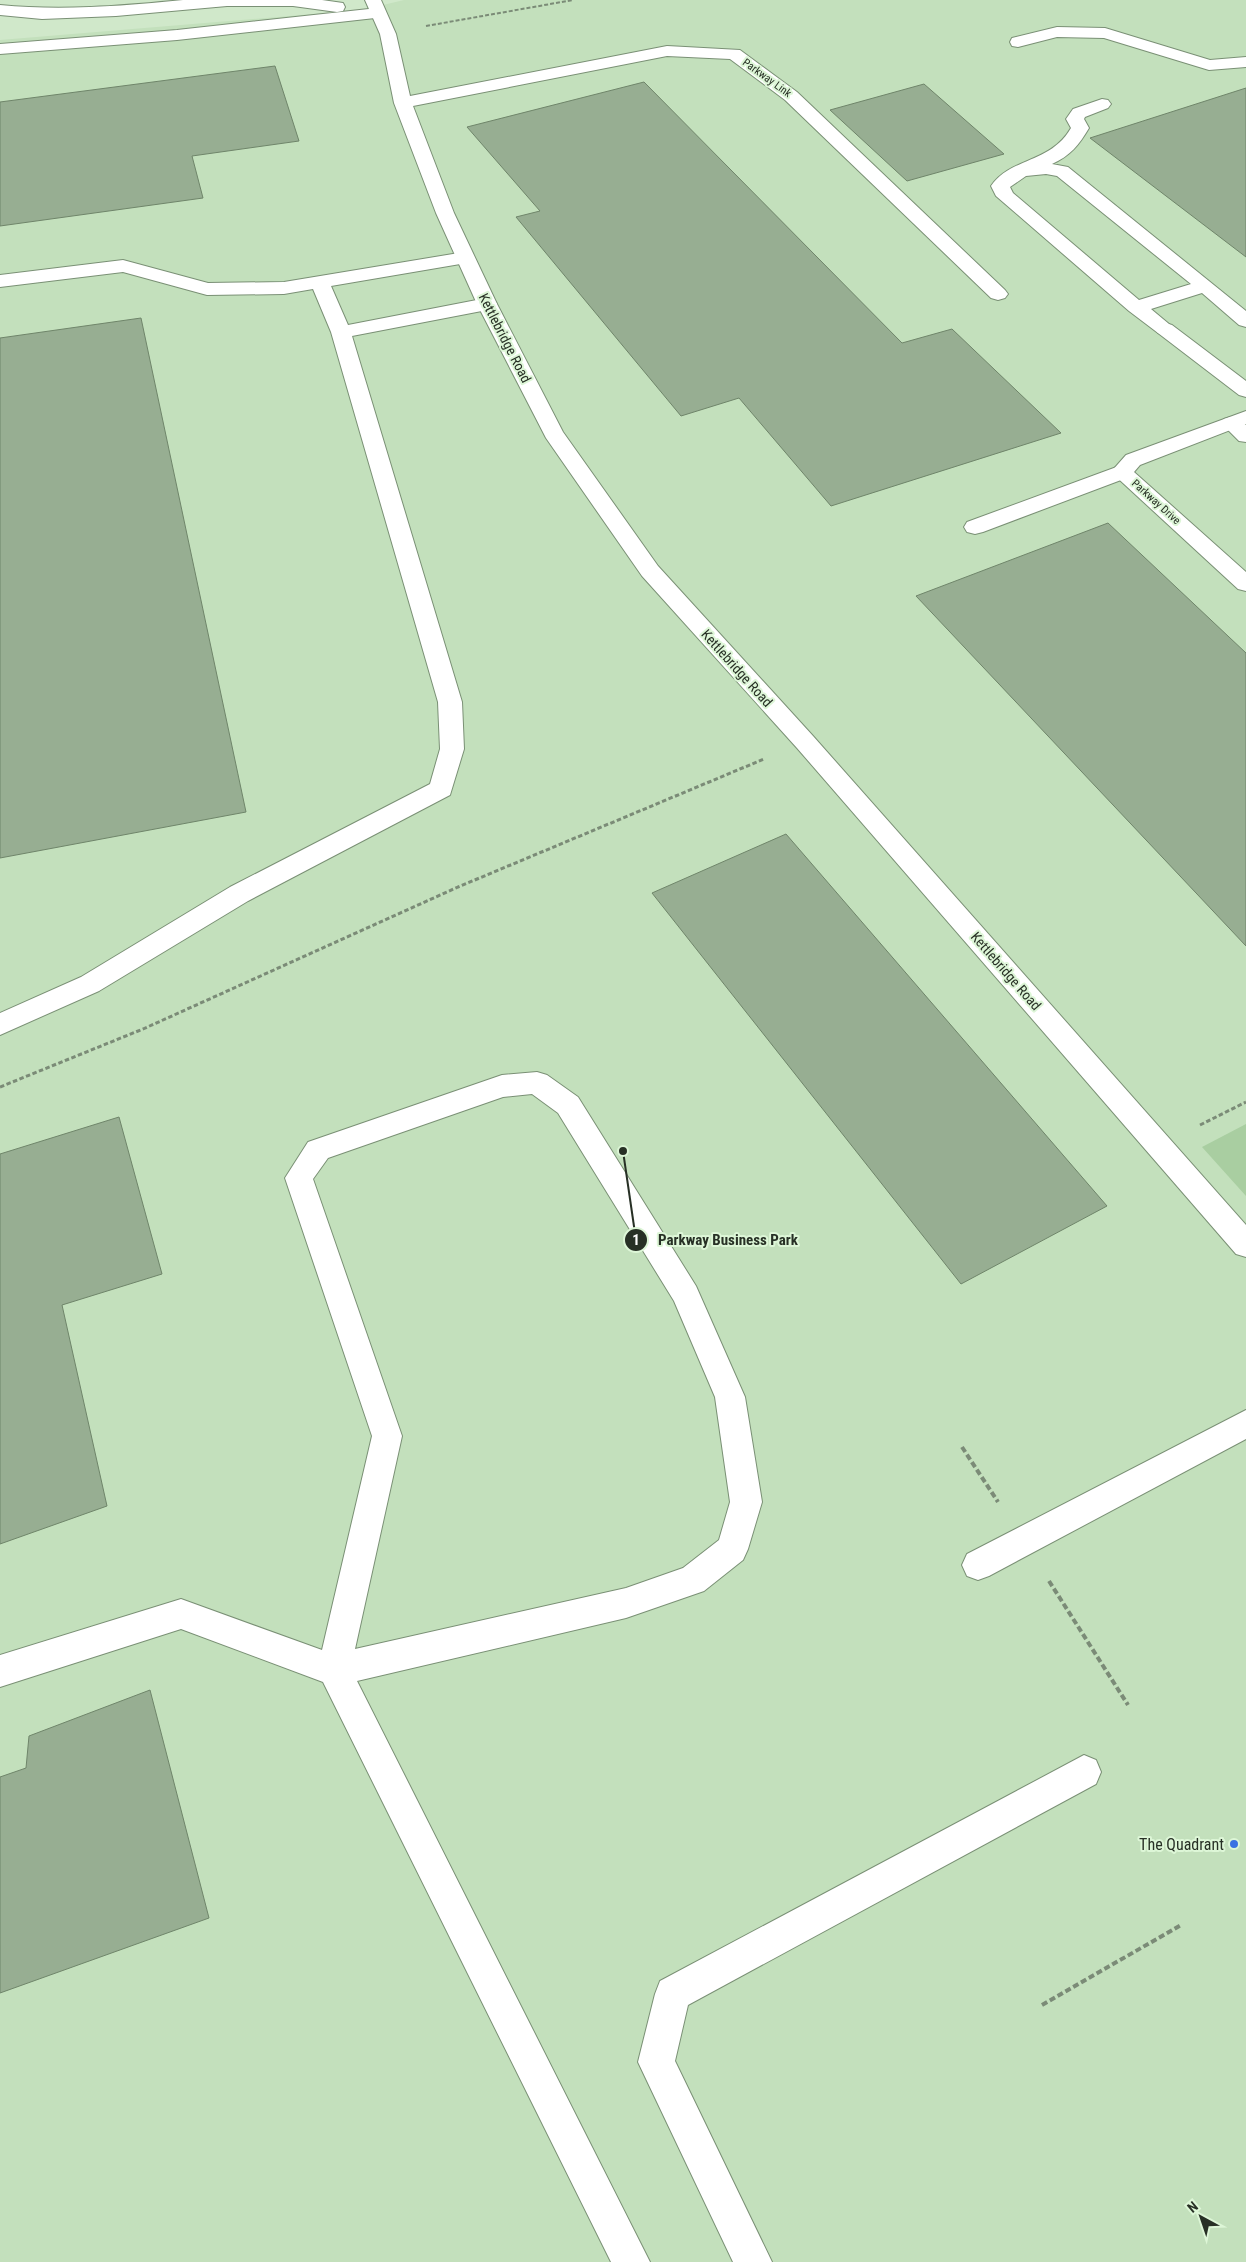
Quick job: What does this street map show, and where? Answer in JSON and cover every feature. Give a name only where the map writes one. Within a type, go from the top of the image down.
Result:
[{"type":"street","points":[[0,10],[42,14],[116,11],[227,1],[284,1],[376,6]]},
{"type":"street","name":"Kettlebridge Road","points":[[376,6],[388,34],[403,103],[445,213],[487,304],[554,433],[650,571],[806,742],[1246,1245]]},
{"type":"street","points":[[0,49],[177,35],[376,6]]},
{"type":"street","points":[[1018,42],[1057,32],[1105,33],[1209,65],[1246,62]]},
{"type":"street","name":"Parkway Link","points":[[403,103],[667,51],[734,54],[792,96],[998,294]]},
{"type":"street","points":[[1102,104],[1079,113],[1075,119],[1080,128],[1069,146],[1050,160],[1007,179],[1000,186],[1005,196],[1136,308],[1246,391]]},
{"type":"street","points":[[1023,172],[1046,169],[1062,171],[1246,321]]},
{"type":"street","points":[[0,281],[123,266],[208,289],[284,288],[465,258]]},
{"type":"street","points":[[0,1025],[90,984],[240,894],[441,789],[452,749],[450,702],[341,332],[320,282]]},
{"type":"street","points":[[1136,308],[1205,286]]},
{"type":"street","points":[[341,332],[487,304]]},
{"type":"street","name":"Parkway Drive","points":[[1241,425],[1133,460],[1122,472],[1246,584]]},
{"type":"street","points":[[975,527],[1122,472]]},
{"type":"street","points":[[0,1671],[181,1614],[334,1670],[626,1603],[693,1580],[732,1549],[746,1502],[730,1397],[686,1295],[568,1105],[537,1083],[502,1086],[318,1150],[299,1178],[387,1436],[334,1670],[631,2262]]},
{"type":"street","points":[[978,1565],[1246,1424]]},
{"type":"street","points":[[753,2262],[656,2062],[673,1994],[1084,1772]]},
{"type":"path","points":[[388,34],[573,0]]},
{"type":"path","points":[[0,1087],[143,1029],[458,887],[806,742]]},
{"type":"path","points":[[1042,2005],[1181,1925]]},
{"type":"shaded area","points":[[404,0],[1246,0],[1246,2262],[0,2262],[0,40],[362,10]]},
{"type":"shaded area","points":[[1246,1124],[1246,1196],[1202,1147]]},
{"type":"building","points":[[275,66],[299,141],[192,156],[203,198],[0,226],[0,102]]},
{"type":"building","points":[[644,82],[902,343],[952,329],[1061,433],[831,506],[739,398],[681,416],[516,217],[540,211],[467,127]]},
{"type":"building","points":[[924,84],[1004,154],[907,181],[830,110]]},
{"type":"building","points":[[1246,88],[1246,257],[1090,138]]},
{"type":"building","points":[[141,318],[246,812],[0,858],[0,338]]},
{"type":"building","points":[[1108,523],[1246,653],[1246,946],[916,596]]},
{"type":"building","points":[[786,834],[1107,1206],[961,1284],[652,893]]},
{"type":"building","points":[[119,1117],[162,1274],[62,1305],[107,1506],[0,1544],[0,1154]]},
{"type":"building","points":[[150,1690],[209,1918],[0,1993],[0,1777],[26,1768],[29,1736]]},
{"type":"place","name":"Parkway Business Park","points":[[623,1151]]},
{"type":"place","name":"The Quadrant","points":[[1234,1844]]}]
